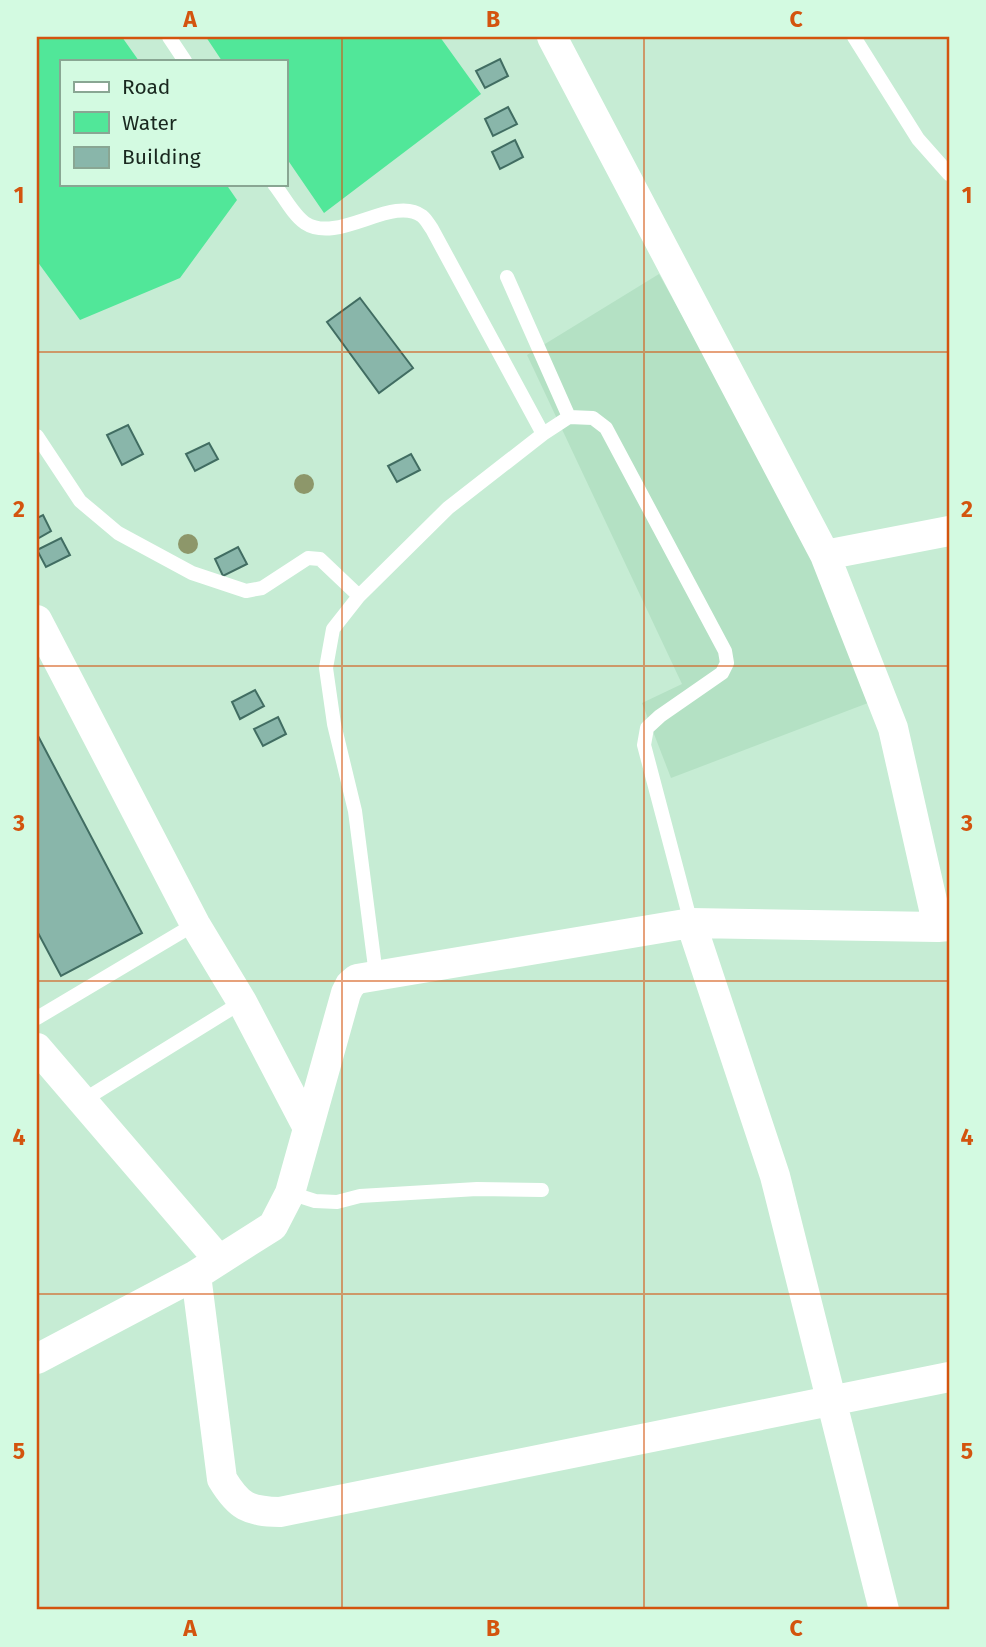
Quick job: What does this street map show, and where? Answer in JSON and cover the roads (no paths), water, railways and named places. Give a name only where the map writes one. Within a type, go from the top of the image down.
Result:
[{"type":"street","points":[[37,1359],[208,1267],[273,1226],[290,1193],[345,993],[357,979],[691,923],[944,927],[893,728],[825,555],[552,37]]},
{"type":"street","points":[[825,555],[949,531]]},
{"type":"street","points":[[37,620],[195,924],[242,1002],[308,1128]]},
{"type":"street","points":[[691,923],[775,1176],[884,1610]]},
{"type":"street","points":[[37,1048],[82,1101],[208,1267],[222,1479],[244,1507],[280,1512],[949,1377]]},
{"type":"lane","points":[[169,37],[184,60]]},
{"type":"lane","points":[[854,37],[918,139],[949,174]]},
{"type":"lane","points":[[276,186],[303,222],[320,229],[338,227],[398,210],[421,215],[432,229],[542,434]]},
{"type":"lane","points":[[507,277],[569,417]]},
{"type":"lane","points":[[376,975],[355,811],[334,724],[326,668],[333,629],[359,596],[448,508],[542,434],[569,417],[593,418],[606,428],[724,651],[727,663],[722,673],[647,728],[644,745],[691,923]]},
{"type":"lane","points":[[37,436],[80,501],[118,533],[192,573],[247,591],[262,588],[308,558],[320,559],[359,596]]},
{"type":"lane","points":[[37,1018],[195,924]]},
{"type":"lane","points":[[82,1101],[242,1002]]},
{"type":"lane","points":[[290,1193],[315,1201],[337,1202],[360,1196],[464,1189],[542,1190]]},
{"type":"water","points":[[37,37],[122,37],[138,60],[60,60],[60,186],[227,186],[237,200],[180,278],[80,320],[37,261]]},
{"type":"water","points":[[206,37],[440,37],[481,94],[324,213],[287,159],[287,60],[221,60]]}]
